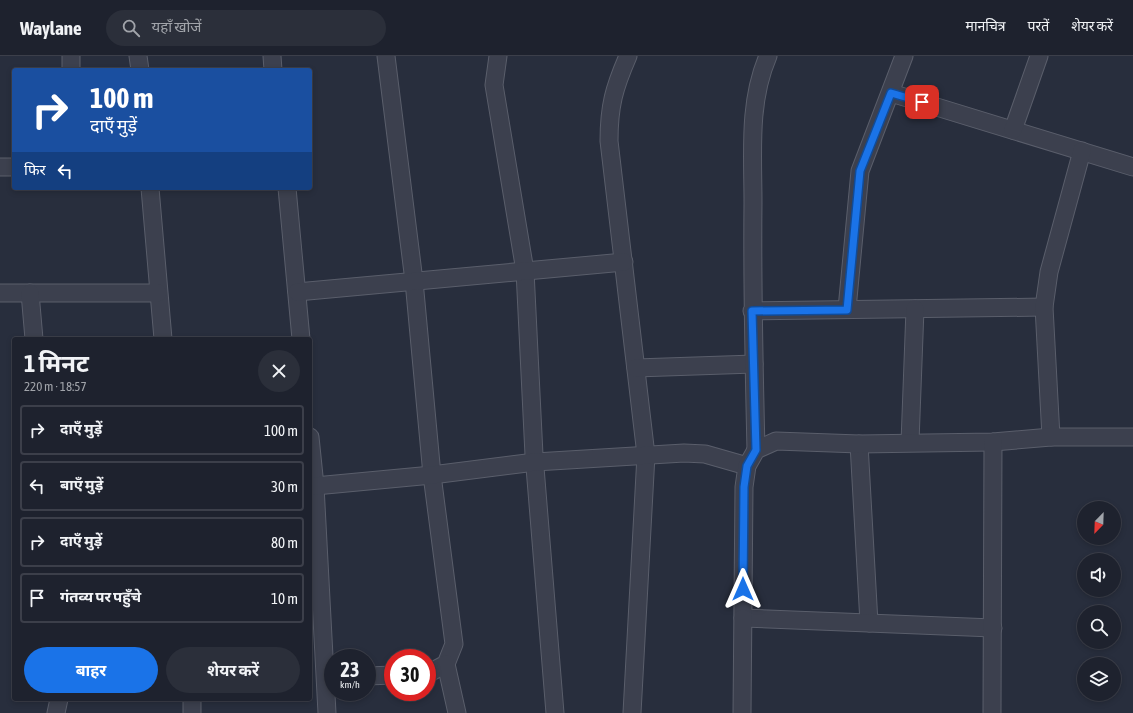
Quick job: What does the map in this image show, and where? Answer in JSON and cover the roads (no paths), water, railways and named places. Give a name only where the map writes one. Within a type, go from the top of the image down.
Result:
[{"type":"street","points":[[71,56],[71,68]]},
{"type":"street","points":[[138,56],[140,68]]},
{"type":"street","points":[[272,56],[273,68]]},
{"type":"street","points":[[386,56],[414,281],[432,475],[454,644],[446,664],[458,713]]},
{"type":"street","points":[[498,56],[494,85],[525,271],[535,462],[555,713]]},
{"type":"street","points":[[628,56],[617,81],[609,113],[609,141],[646,455],[632,713]]},
{"type":"street","points":[[742,713],[744,487],[747,466],[756,450],[752,311],[754,109],[760,75],[768,56]]},
{"type":"street","points":[[847,310],[860,171],[904,56]]},
{"type":"street","points":[[1013,130],[1039,56]]},
{"type":"street","points":[[891,93],[1133,167]]},
{"type":"street","points":[[1051,437],[1044,308],[1049,272],[1082,151]]},
{"type":"street","points":[[0,167],[12,167]]},
{"type":"street","points":[[150,190],[163,337]]},
{"type":"street","points":[[287,190],[301,337]]},
{"type":"street","points":[[297,292],[624,262]]},
{"type":"street","points":[[0,293],[158,293]]},
{"type":"street","points":[[30,293],[34,337]]},
{"type":"street","points":[[752,311],[1044,308]]},
{"type":"street","points":[[910,442],[915,309]]},
{"type":"street","points":[[636,368],[754,364]]},
{"type":"street","points":[[756,450],[776,441],[859,444],[910,442],[993,442],[1051,437],[1133,436]]},
{"type":"street","points":[[992,713],[993,442]]},
{"type":"street","points":[[859,444],[870,623]]},
{"type":"street","points":[[314,486],[432,475],[535,462],[646,455],[705,454],[747,466]]},
{"type":"street","points":[[312,462],[314,486],[313,509],[326,649]]},
{"type":"street","points":[[743,618],[992,628]]},
{"type":"street","points":[[436,669],[446,664]]},
{"type":"street","points":[[56,713],[59,701]]},
{"type":"street","points":[[192,701],[192,713]]},
{"type":"street","points":[[327,713],[328,701]]}]
